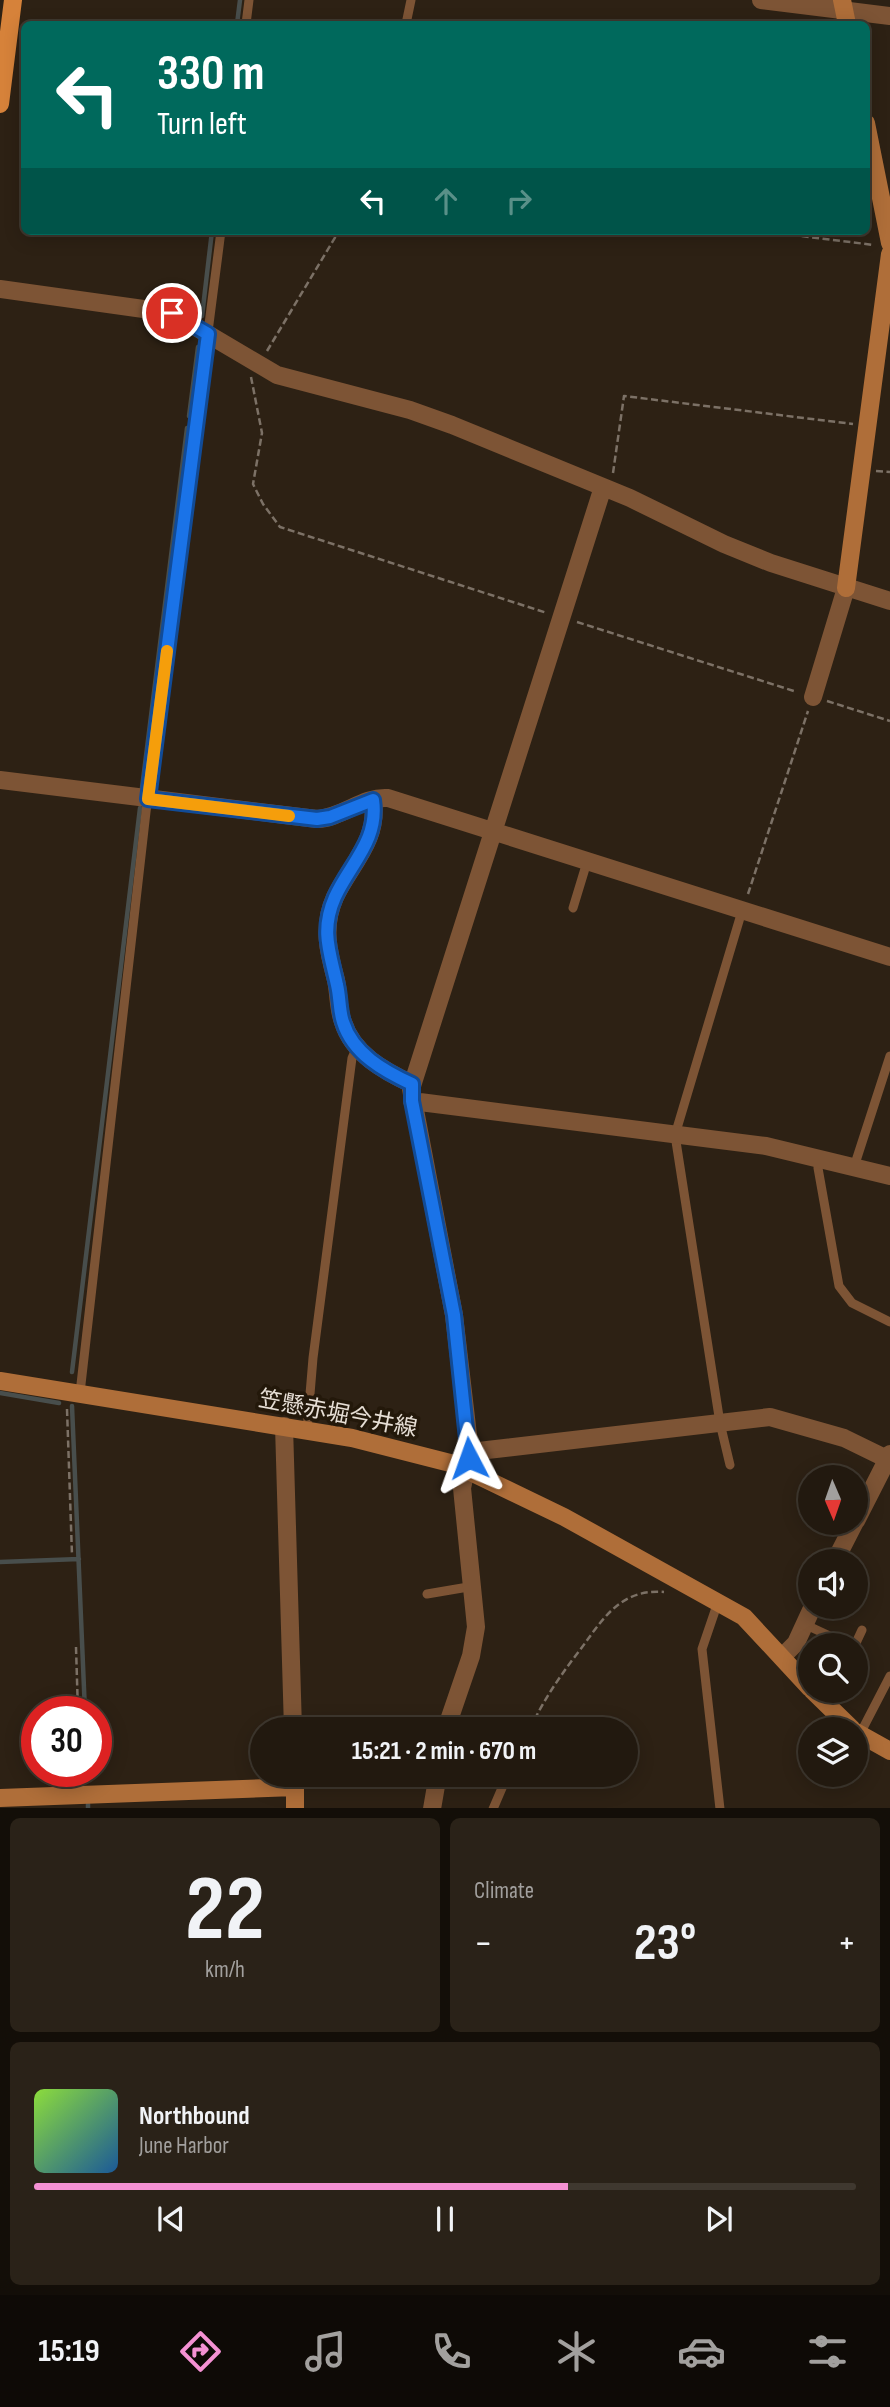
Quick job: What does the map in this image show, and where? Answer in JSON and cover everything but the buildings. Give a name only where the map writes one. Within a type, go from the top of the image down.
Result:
[{"type":"main road","points":[[0,104],[13,0]]},
{"type":"main road","points":[[846,588],[886,248],[870,148]]},
{"type":"main road","name":"笠懸赤堀今井線","points":[[0,1381],[284,1426],[468,1460],[564,1517],[718,1602],[750,1623],[798,1675]]},
{"type":"main road","name":"笠懸赤堀今井線","points":[[826,1703],[840,1717]]},
{"type":"main road","name":"笠懸赤堀今井線","points":[[868,1739],[890,1751]]},
{"type":"main road","points":[[0,1798],[250,1784]]},
{"type":"main road","points":[[295,1787],[295,1808]]},
{"type":"street","points":[[761,0],[890,16]]},
{"type":"street","points":[[0,289],[172,313],[256,365],[294,380],[433,418],[606,488],[713,539],[846,588],[890,601]]},
{"type":"street","points":[[450,1717],[474,1640],[474,1586],[462,1488],[468,1460],[454,1315],[412,1093],[559,617],[606,488]]},
{"type":"street","points":[[813,697],[846,588]]},
{"type":"street","points":[[0,780],[317,819],[330,817],[373,800],[388,798],[890,957]]},
{"type":"street","points":[[373,800],[374,811],[368,843],[335,898],[325,939],[342,1021],[357,1047],[412,1093],[674,1135],[788,1150],[890,1176]]},
{"type":"street","points":[[468,1460],[777,1417],[851,1440],[889,1456],[868,1497]]},
{"type":"street","points":[[284,1426],[293,1717]]},
{"type":"street","points":[[782,1657],[796,1643],[806,1619]]},
{"type":"street","points":[[432,1808],[436,1787]]},
{"type":"lane","points":[[246,21],[249,0]]},
{"type":"lane","points":[[407,21],[411,0]]},
{"type":"lane","points":[[74,1392],[220,235]]},
{"type":"lane","points":[[573,908],[587,862]]},
{"type":"lane","points":[[730,1465],[720,1423],[674,1135],[742,911]]},
{"type":"lane","points":[[307,1430],[321,1290],[352,1058],[357,1047]]},
{"type":"lane","points":[[854,1167],[890,1056]]},
{"type":"lane","points":[[819,1159],[818,1168],[839,1286],[852,1303],[890,1322]]},
{"type":"lane","points":[[427,1594],[474,1586]]},
{"type":"lane","points":[[718,1602],[702,1648],[720,1808]]},
{"type":"lane","points":[[804,1624],[823,1633]]},
{"type":"lane","points":[[865,1717],[890,1676]]},
{"type":"lane","points":[[493,1808],[502,1787]]},
{"type":"path","points":[[337,235],[313,279],[256,365],[250,384],[262,433],[253,484],[263,504],[280,527],[890,721]]},
{"type":"path","points":[[790,235],[886,248]]},
{"type":"path","points":[[606,488],[624,396],[867,425]]},
{"type":"path","points":[[742,911],[813,697]]},
{"type":"path","points":[[72,1555],[74,1392]]},
{"type":"path","points":[[536,1717],[548,1692],[599,1620],[631,1596],[650,1591],[668,1592]]},
{"type":"path","points":[[76,1647],[78,1696]]},
{"type":"waterway","points":[[237,21],[240,0]]},
{"type":"waterway","points":[[202,316],[212,235]]},
{"type":"waterway","points":[[189,416],[198,347]]},
{"type":"waterway","points":[[142,788],[187,428]]},
{"type":"waterway","points":[[72,1372],[140,808]]},
{"type":"waterway","points":[[0,1393],[59,1403]]},
{"type":"waterway","points":[[72,1406],[84,1696]]},
{"type":"waterway","points":[[0,1562],[79,1559]]},
{"type":"slow traffic","points":[[167,651],[148,799],[289,816]]},
{"type":"route","points":[[172,313],[208,334],[148,799],[317,819],[330,817],[373,800],[374,811],[368,843],[335,898],[325,939],[337,985],[342,1021],[351,1038],[367,1058],[412,1084],[412,1101],[454,1315],[469,1458]]}]
